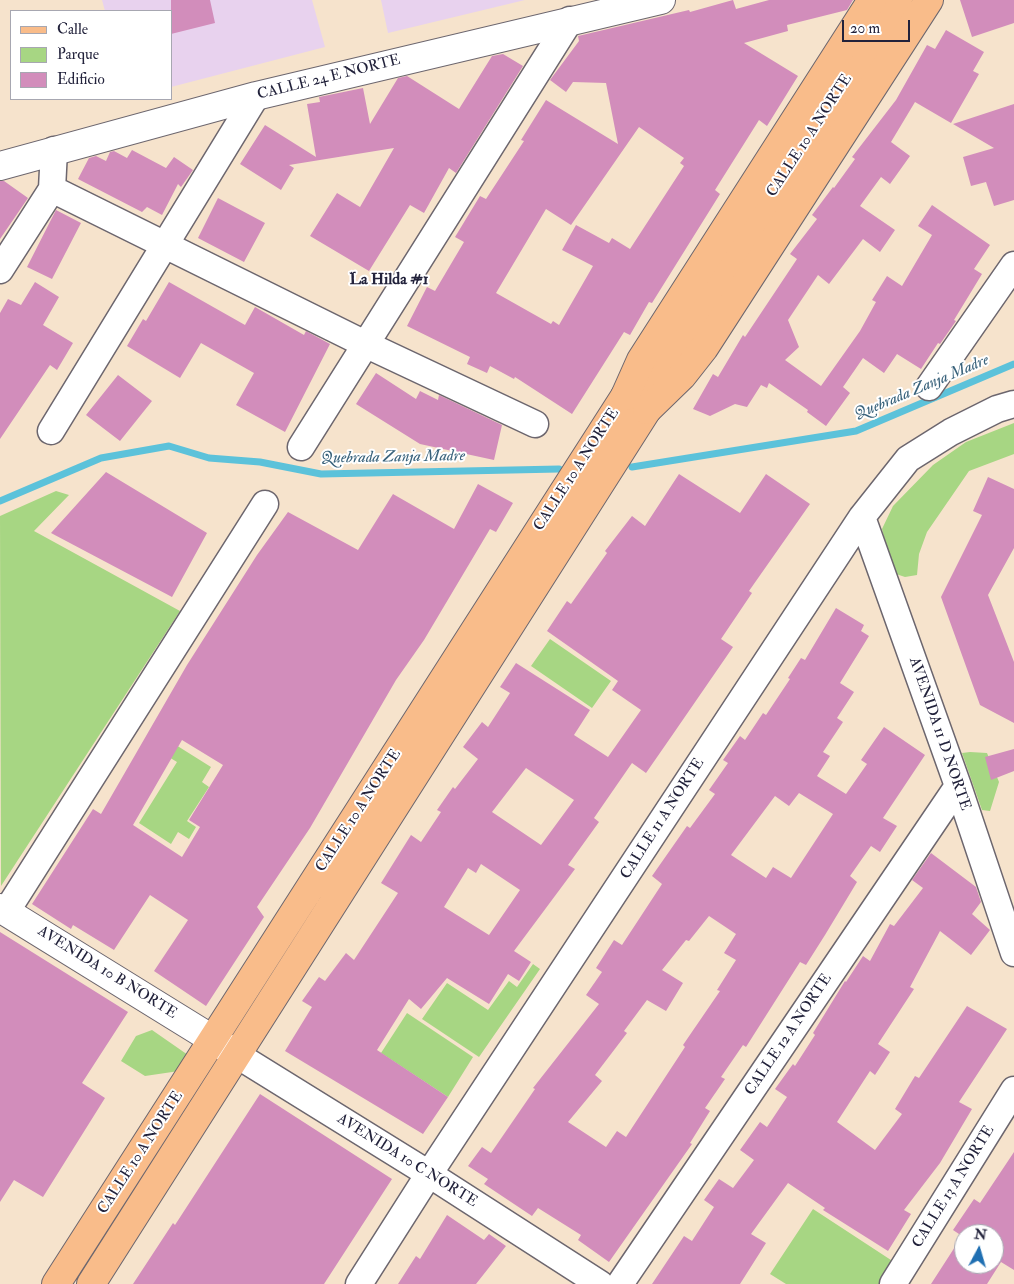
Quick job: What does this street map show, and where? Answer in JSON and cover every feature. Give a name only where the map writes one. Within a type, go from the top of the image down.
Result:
[{"type":"main road","points":[[636,403],[641,360],[872,0]]},
{"type":"main road","name":"CALLE 10 A NORTE","points":[[56,1284],[566,488],[611,442],[898,0]]},
{"type":"main road","points":[[636,403],[682,376],[704,348],[929,0]]},
{"type":"main road","name":"CALLE 10 A NORTE","points":[[91,1284],[590,500],[611,442]]},
{"type":"street","name":"CALLE 24 E NORTE","points":[[0,166],[256,96],[660,0]]},
{"type":"street","points":[[301,447],[570,20]]},
{"type":"street","points":[[51,431],[163,245],[256,96]]},
{"type":"street","points":[[0,270],[52,189],[54,150]]},
{"type":"street","points":[[52,189],[365,344],[536,424]]},
{"type":"street","points":[[929,387],[1014,264]]},
{"type":"street","name":"CALLE 11 A NORTE","points":[[359,1284],[429,1174],[862,517],[908,459],[951,432],[998,409],[1014,404]]},
{"type":"street","points":[[3,910],[265,504]]},
{"type":"street","name":"AVENIDA 11 D NORTE","points":[[862,517],[958,786],[1014,953]]},
{"type":"street","name":"CALLE 12 A NORTE","points":[[620,1284],[958,786]]},
{"type":"street","name":"AVENIDA 10 B NORTE","points":[[3,910],[213,1039]]},
{"type":"street","name":"AVENIDA 10 C NORTE","points":[[213,1039],[600,1284]]},
{"type":"street","name":"CALLE 13 A NORTE","points":[[893,1284],[1014,1090]]},
{"type":"shaded area","points":[[102,0],[312,0],[325,47],[172,87],[172,10],[105,10]]},
{"type":"shaded area","points":[[381,0],[525,0],[388,33]]},
{"type":"green space","points":[[1014,423],[1014,454],[969,471],[927,532],[919,554],[917,575],[905,577],[893,573],[882,529],[893,506],[933,465],[966,442]]},
{"type":"green space","points":[[56,491],[69,495],[34,531],[180,611],[1,886],[0,516]]},
{"type":"green space","points":[[550,639],[611,681],[592,708],[531,666]]},
{"type":"green space","points":[[152,730],[211,767],[202,782],[209,787],[187,821],[196,827],[189,839],[178,832],[171,844],[139,823],[177,762],[144,742]]},
{"type":"green space","points":[[962,753],[987,753],[999,782],[990,811],[982,810]]},
{"type":"green space","points":[[533,964],[540,969],[479,1057],[422,1019],[447,983],[488,1010],[509,981],[517,987]]},
{"type":"green space","points":[[407,1013],[473,1057],[448,1097],[381,1053]]},
{"type":"green space","points":[[152,1030],[188,1055],[179,1071],[145,1076],[121,1061],[136,1036]]},
{"type":"green space","points":[[813,1209],[894,1262],[880,1284],[786,1284],[770,1274]]},
{"type":"building","points":[[171,0],[210,0],[215,23],[172,34]]},
{"type":"building","points":[[733,0],[736,9],[769,0],[853,0],[847,10],[787,25],[788,31],[744,43],[798,76],[767,126],[759,120],[715,190],[720,194],[652,303],[649,302],[630,335],[624,332],[572,414],[515,377],[514,379],[490,366],[487,373],[467,364],[470,357],[407,326],[427,287],[435,291],[464,242],[455,237],[480,196],[486,199],[524,141],[521,140],[546,100],[618,144],[606,83],[573,82],[566,92],[550,80],[579,41],[578,36],[689,10],[690,12]],"holes":[[[639,127],[684,158],[680,163],[684,166],[630,249],[612,238],[609,243],[576,225],[562,250],[593,266],[559,325],[553,321],[551,324],[496,293],[546,209],[571,225]]]},
{"type":"building","points":[[960,0],[1014,0],[1014,23],[972,37]]},
{"type":"building","points":[[946,30],[984,52],[973,71],[979,74],[951,123],[915,102],[891,142],[910,156],[890,184],[881,177],[860,206],[895,230],[880,252],[863,239],[829,284],[818,275],[788,320],[799,347],[785,360],[821,386],[860,331],[876,302],[872,300],[887,276],[902,286],[932,235],[918,226],[932,205],[990,245],[974,269],[982,274],[954,320],[956,321],[940,344],[938,343],[921,369],[897,354],[884,373],[863,358],[843,387],[850,393],[826,426],[807,412],[808,410],[769,383],[767,388],[761,385],[747,407],[735,404],[710,416],[693,409],[713,374],[718,377],[743,335],[745,337],[797,259],[790,254],[817,219],[812,215],[855,159],[852,157],[896,100],[927,45],[935,49]]},
{"type":"building","points":[[503,54],[523,66],[456,173],[449,168],[424,213],[410,205],[369,271],[310,236],[337,193],[360,207],[394,148],[289,165],[294,168],[281,190],[240,164],[265,125],[316,157],[307,104],[320,102],[319,97],[363,88],[370,124],[398,78],[407,76],[459,109],[492,56]]},
{"type":"building","points":[[1014,104],[1014,200],[994,206],[986,182],[971,186],[963,157],[994,148],[953,124]]},
{"type":"building","points":[[132,150],[166,168],[174,157],[193,170],[181,187],[178,184],[162,215],[147,207],[142,212],[78,179],[89,158],[96,156],[106,161],[110,152],[114,151],[127,158]]},
{"type":"building","points":[[0,181],[4,181],[28,198],[0,239]]},
{"type":"building","points":[[218,198],[265,223],[244,262],[198,238]]},
{"type":"building","points":[[56,210],[81,223],[52,279],[27,267]]},
{"type":"building","points":[[35,282],[59,297],[43,325],[73,343],[57,370],[50,365],[0,439],[0,313],[8,299],[21,305]]},
{"type":"building","points":[[169,282],[245,325],[255,307],[304,335],[306,331],[330,344],[285,432],[236,405],[254,373],[201,343],[180,378],[127,346],[143,319],[146,321]]},
{"type":"building","points":[[376,373],[416,399],[420,391],[438,400],[439,395],[502,425],[494,460],[420,444],[356,404]]},
{"type":"building","points":[[118,375],[152,401],[120,441],[86,415]]},
{"type":"building","points":[[106,472],[207,533],[172,597],[51,533]]},
{"type":"building","points":[[679,474],[740,513],[766,474],[810,504],[749,591],[752,593],[721,639],[733,647],[646,773],[632,763],[594,818],[599,822],[568,865],[575,869],[514,951],[531,962],[519,981],[508,974],[489,1004],[447,978],[421,1009],[409,999],[377,1050],[448,1097],[423,1134],[285,1051],[312,1007],[302,1001],[319,977],[325,981],[346,953],[354,960],[398,893],[381,883],[411,835],[421,842],[441,812],[437,810],[453,787],[455,789],[478,759],[463,747],[482,722],[488,727],[510,693],[500,687],[516,663],[590,710],[574,735],[608,757],[641,710],[612,690],[618,681],[547,631],[567,601],[571,604],[607,553],[605,551],[632,516],[645,526]],"holes":[[[526,768],[574,800],[541,845],[492,812]],[[481,864],[520,890],[489,935],[444,907],[468,868],[476,873]]]},
{"type":"building","points":[[988,477],[1014,489],[1014,548],[988,595],[1014,662],[1014,723],[980,705],[941,597],[982,515],[973,511]]},
{"type":"building","points":[[478,484],[513,503],[496,532],[490,529],[424,640],[396,680],[310,828],[257,907],[264,917],[206,1006],[154,971],[188,920],[150,895],[114,950],[73,925],[71,929],[32,904],[93,809],[101,814],[187,665],[257,555],[288,512],[358,550],[393,494],[454,529]],"holes":[[[182,740],[223,765],[189,820],[200,827],[182,857],[133,825]]]},
{"type":"building","points":[[836,608],[864,625],[861,631],[869,636],[840,683],[854,692],[837,718],[843,722],[823,752],[830,756],[817,776],[846,794],[867,764],[861,760],[884,727],[925,755],[883,818],[897,826],[880,852],[871,846],[850,876],[857,882],[825,935],[806,965],[800,962],[746,1047],[743,1045],[721,1077],[725,1079],[705,1108],[710,1111],[690,1143],[692,1144],[609,1262],[578,1240],[581,1235],[538,1208],[532,1216],[484,1184],[488,1179],[468,1166],[482,1147],[491,1153],[535,1089],[533,1088],[599,1004],[586,995],[602,972],[596,968],[614,940],[622,945],[662,884],[652,876],[687,826],[690,828],[715,794],[709,790],[728,763],[723,760],[740,736],[745,740],[763,713],[766,715],[790,679],[788,678],[801,658],[805,660]],"holes":[[[799,793],[833,814],[791,878],[773,867],[766,878],[731,855],[775,796],[789,806]],[[709,916],[736,934],[724,953],[736,960],[717,990],[720,991],[683,1045],[685,1047],[626,1137],[617,1131],[606,1147],[568,1122],[602,1081],[595,1075],[627,1033],[624,1031],[647,1000],[666,1011],[683,983],[662,970],[686,940],[689,941]]]},
{"type":"building","points":[[1014,749],[1014,771],[991,780],[985,757]]},
{"type":"building","points":[[931,853],[976,887],[981,902],[972,914],[990,930],[971,955],[940,931],[910,987],[914,989],[878,1044],[890,1052],[875,1075],[870,1071],[837,1122],[875,1150],[902,1114],[895,1109],[915,1076],[919,1078],[967,1006],[1007,1029],[959,1102],[972,1109],[940,1163],[904,1210],[911,1214],[888,1251],[823,1210],[825,1208],[788,1183],[751,1234],[766,1243],[740,1284],[652,1284],[684,1236],[692,1241],[714,1207],[704,1200],[719,1179],[733,1188],[754,1160],[740,1150],[760,1122],[767,1127],[787,1097],[775,1089],[793,1064],[795,1066],[815,1035],[813,1033],[845,981],[863,956],[870,961],[890,924],[894,926],[923,888],[912,880]]},
{"type":"building","points":[[0,932],[128,1012],[82,1083],[105,1098],[43,1197],[14,1180],[0,1202]]},
{"type":"building","points":[[260,1094],[392,1179],[324,1284],[133,1284],[173,1223],[175,1225]]},
{"type":"building","points":[[1014,1152],[1014,1270],[1004,1264],[1004,1224],[957,1224],[974,1199],[980,1203]]},
{"type":"building","points":[[447,1215],[484,1240],[489,1234],[506,1246],[476,1284],[398,1284],[416,1256],[420,1259]]},
{"type":"building","points":[[954,1248],[954,1274],[993,1274],[987,1284],[931,1284]]},
{"type":"waterway","name":"Quebrada Zanja Madre","points":[[632,467],[856,431],[1014,364]]},
{"type":"waterway","name":"Quebrada Zanja Madre","points":[[0,501],[101,458],[169,446],[209,458],[260,462],[321,474],[559,469]]},
{"type":"district","name":"La Hilda #1","points":[[389,281]]}]
